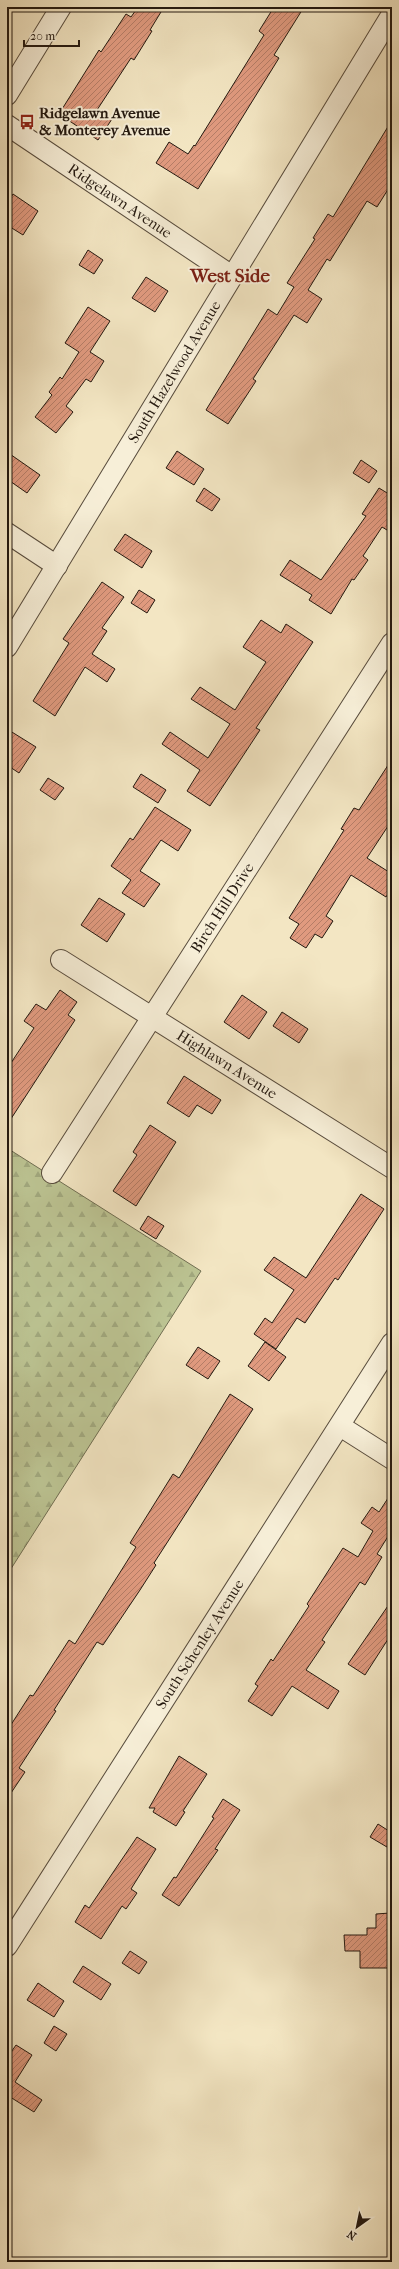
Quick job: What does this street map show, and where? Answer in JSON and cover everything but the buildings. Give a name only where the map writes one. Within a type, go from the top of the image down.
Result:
[{"type":"street","points":[[7,95],[61,7]]},
{"type":"street","name":"South Hazelwood Avenue","points":[[7,647],[392,14]]},
{"type":"street","name":"Ridgelawn Avenue","points":[[7,125],[232,276]]},
{"type":"street","points":[[7,533],[57,566]]},
{"type":"street","name":"Birch Hill Drive","points":[[52,1173],[151,1016],[392,643]]},
{"type":"street","name":"Highlawn Avenue","points":[[61,960],[392,1168]]},
{"type":"street","name":"South Schenley Avenue","points":[[7,1946],[392,1343]]},
{"type":"street","points":[[340,1426],[392,1460]]},
{"type":"green space","points":[[7,1148],[201,1271],[7,1575]]},
{"type":"place","name":"Ridgelawn Avenue & Monterey Avenue","points":[[27,122]]},
{"type":"district","name":"West Side","points":[[230,276]]}]
